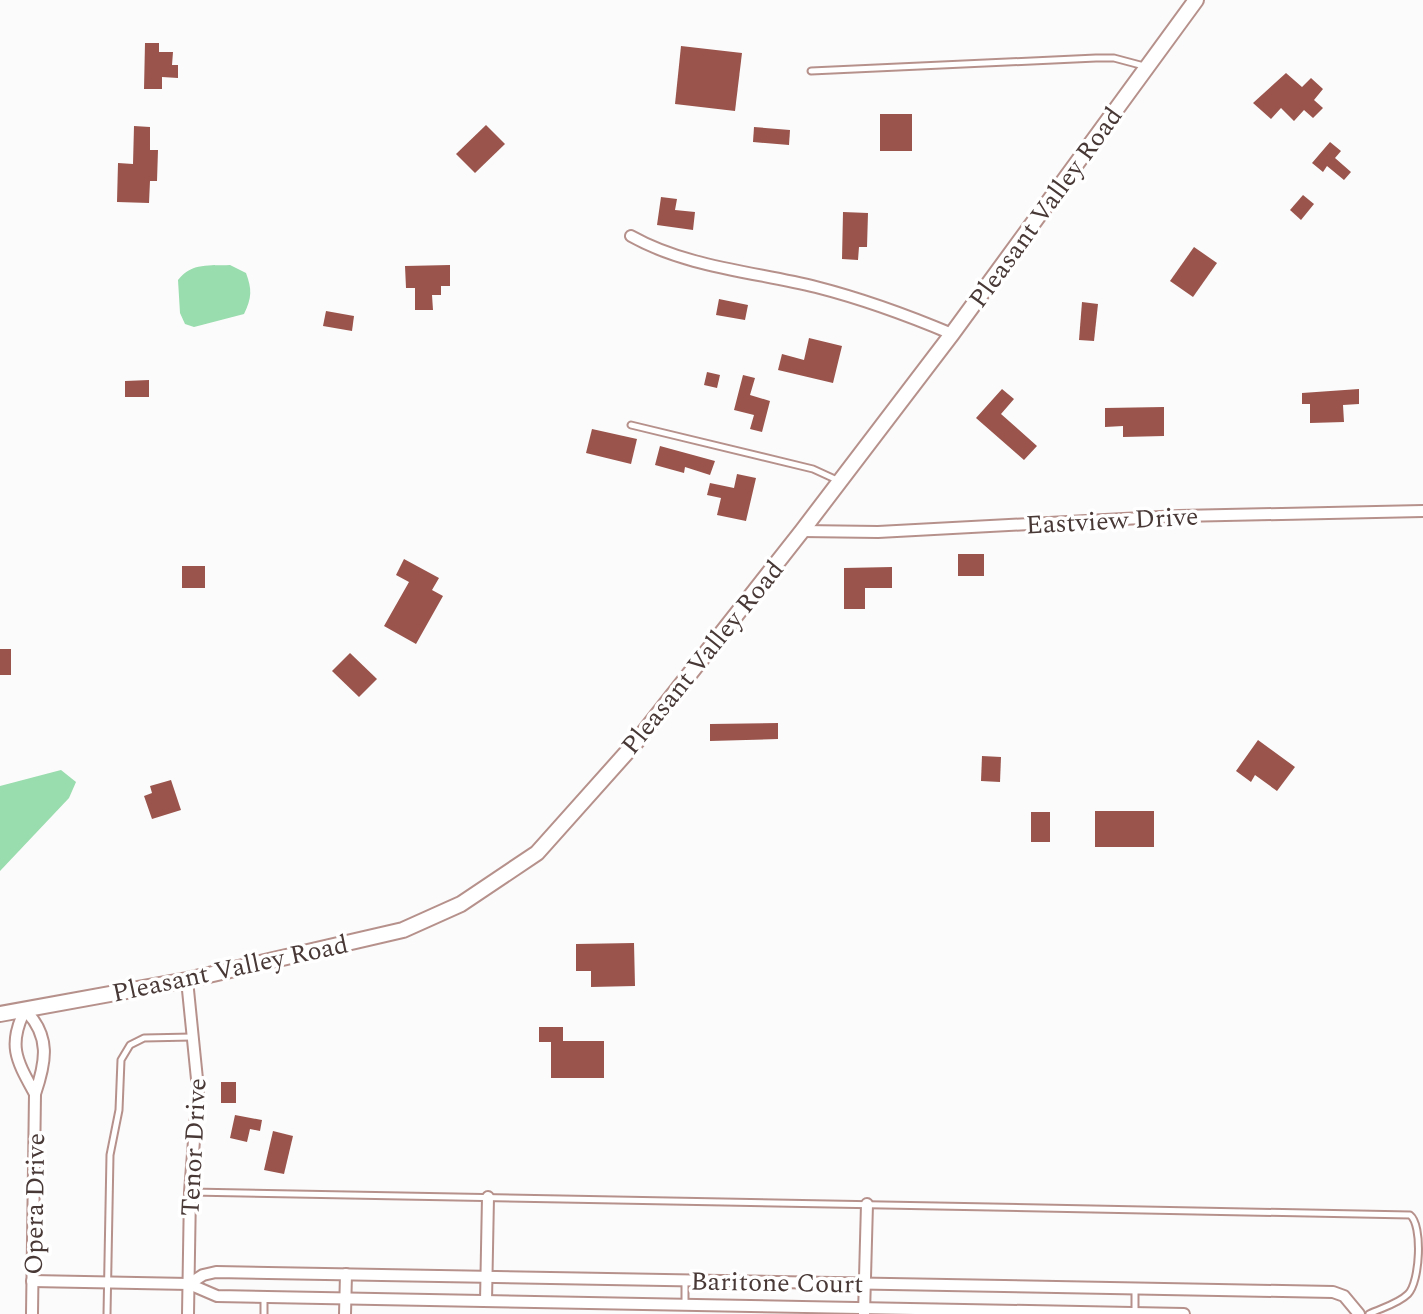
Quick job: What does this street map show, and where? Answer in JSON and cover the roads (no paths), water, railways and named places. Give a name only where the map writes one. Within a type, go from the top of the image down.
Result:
[{"type":"street","name":"Pleasant Valley Road","points":[[0,1014],[187,980],[403,930],[461,904],[537,853],[636,741],[840,482],[952,334],[1196,0]]},
{"type":"street","points":[[631,236],[644,244],[698,260],[872,302],[952,334]]},
{"type":"street","name":"Eastview Drive","points":[[802,531],[878,532],[1179,516],[1423,510]]},
{"type":"street","name":"Tenor Drive","points":[[187,980],[195,1037],[198,1116],[190,1192],[188,1314]]},
{"type":"street","name":"Opera Drive","points":[[32,1314],[35,1094],[44,1066],[45,1048],[38,1024],[25,1010],[17,1026],[14,1042],[21,1068],[35,1094]]},
{"type":"street","points":[[486,1301],[488,1197]]},
{"type":"street","points":[[864,1311],[867,1204]]},
{"type":"street","name":"Baritone Court","points":[[189,1284],[203,1275],[216,1272],[1333,1292],[1344,1296],[1359,1314]]},
{"type":"street","points":[[345,1314],[346,1274]]},
{"type":"street","name":"Baritone Court","points":[[32,1281],[189,1284],[217,1296],[864,1311],[1184,1314]]},
{"type":"lane","points":[[811,71],[1097,58],[1114,58],[1147,67]]},
{"type":"lane","points":[[631,425],[813,469],[840,482]]},
{"type":"lane","points":[[107,1314],[110,1155],[119,1110],[121,1059],[130,1045],[144,1038],[195,1037]]},
{"type":"lane","points":[[190,1192],[1410,1215],[1418,1228],[1417,1272],[1412,1290],[1398,1301],[1369,1314]]},
{"type":"lane","points":[[685,1280],[685,1305]]},
{"type":"lane","points":[[1135,1288],[1135,1313]]},
{"type":"lane","points":[[264,1297],[264,1314]]}]
